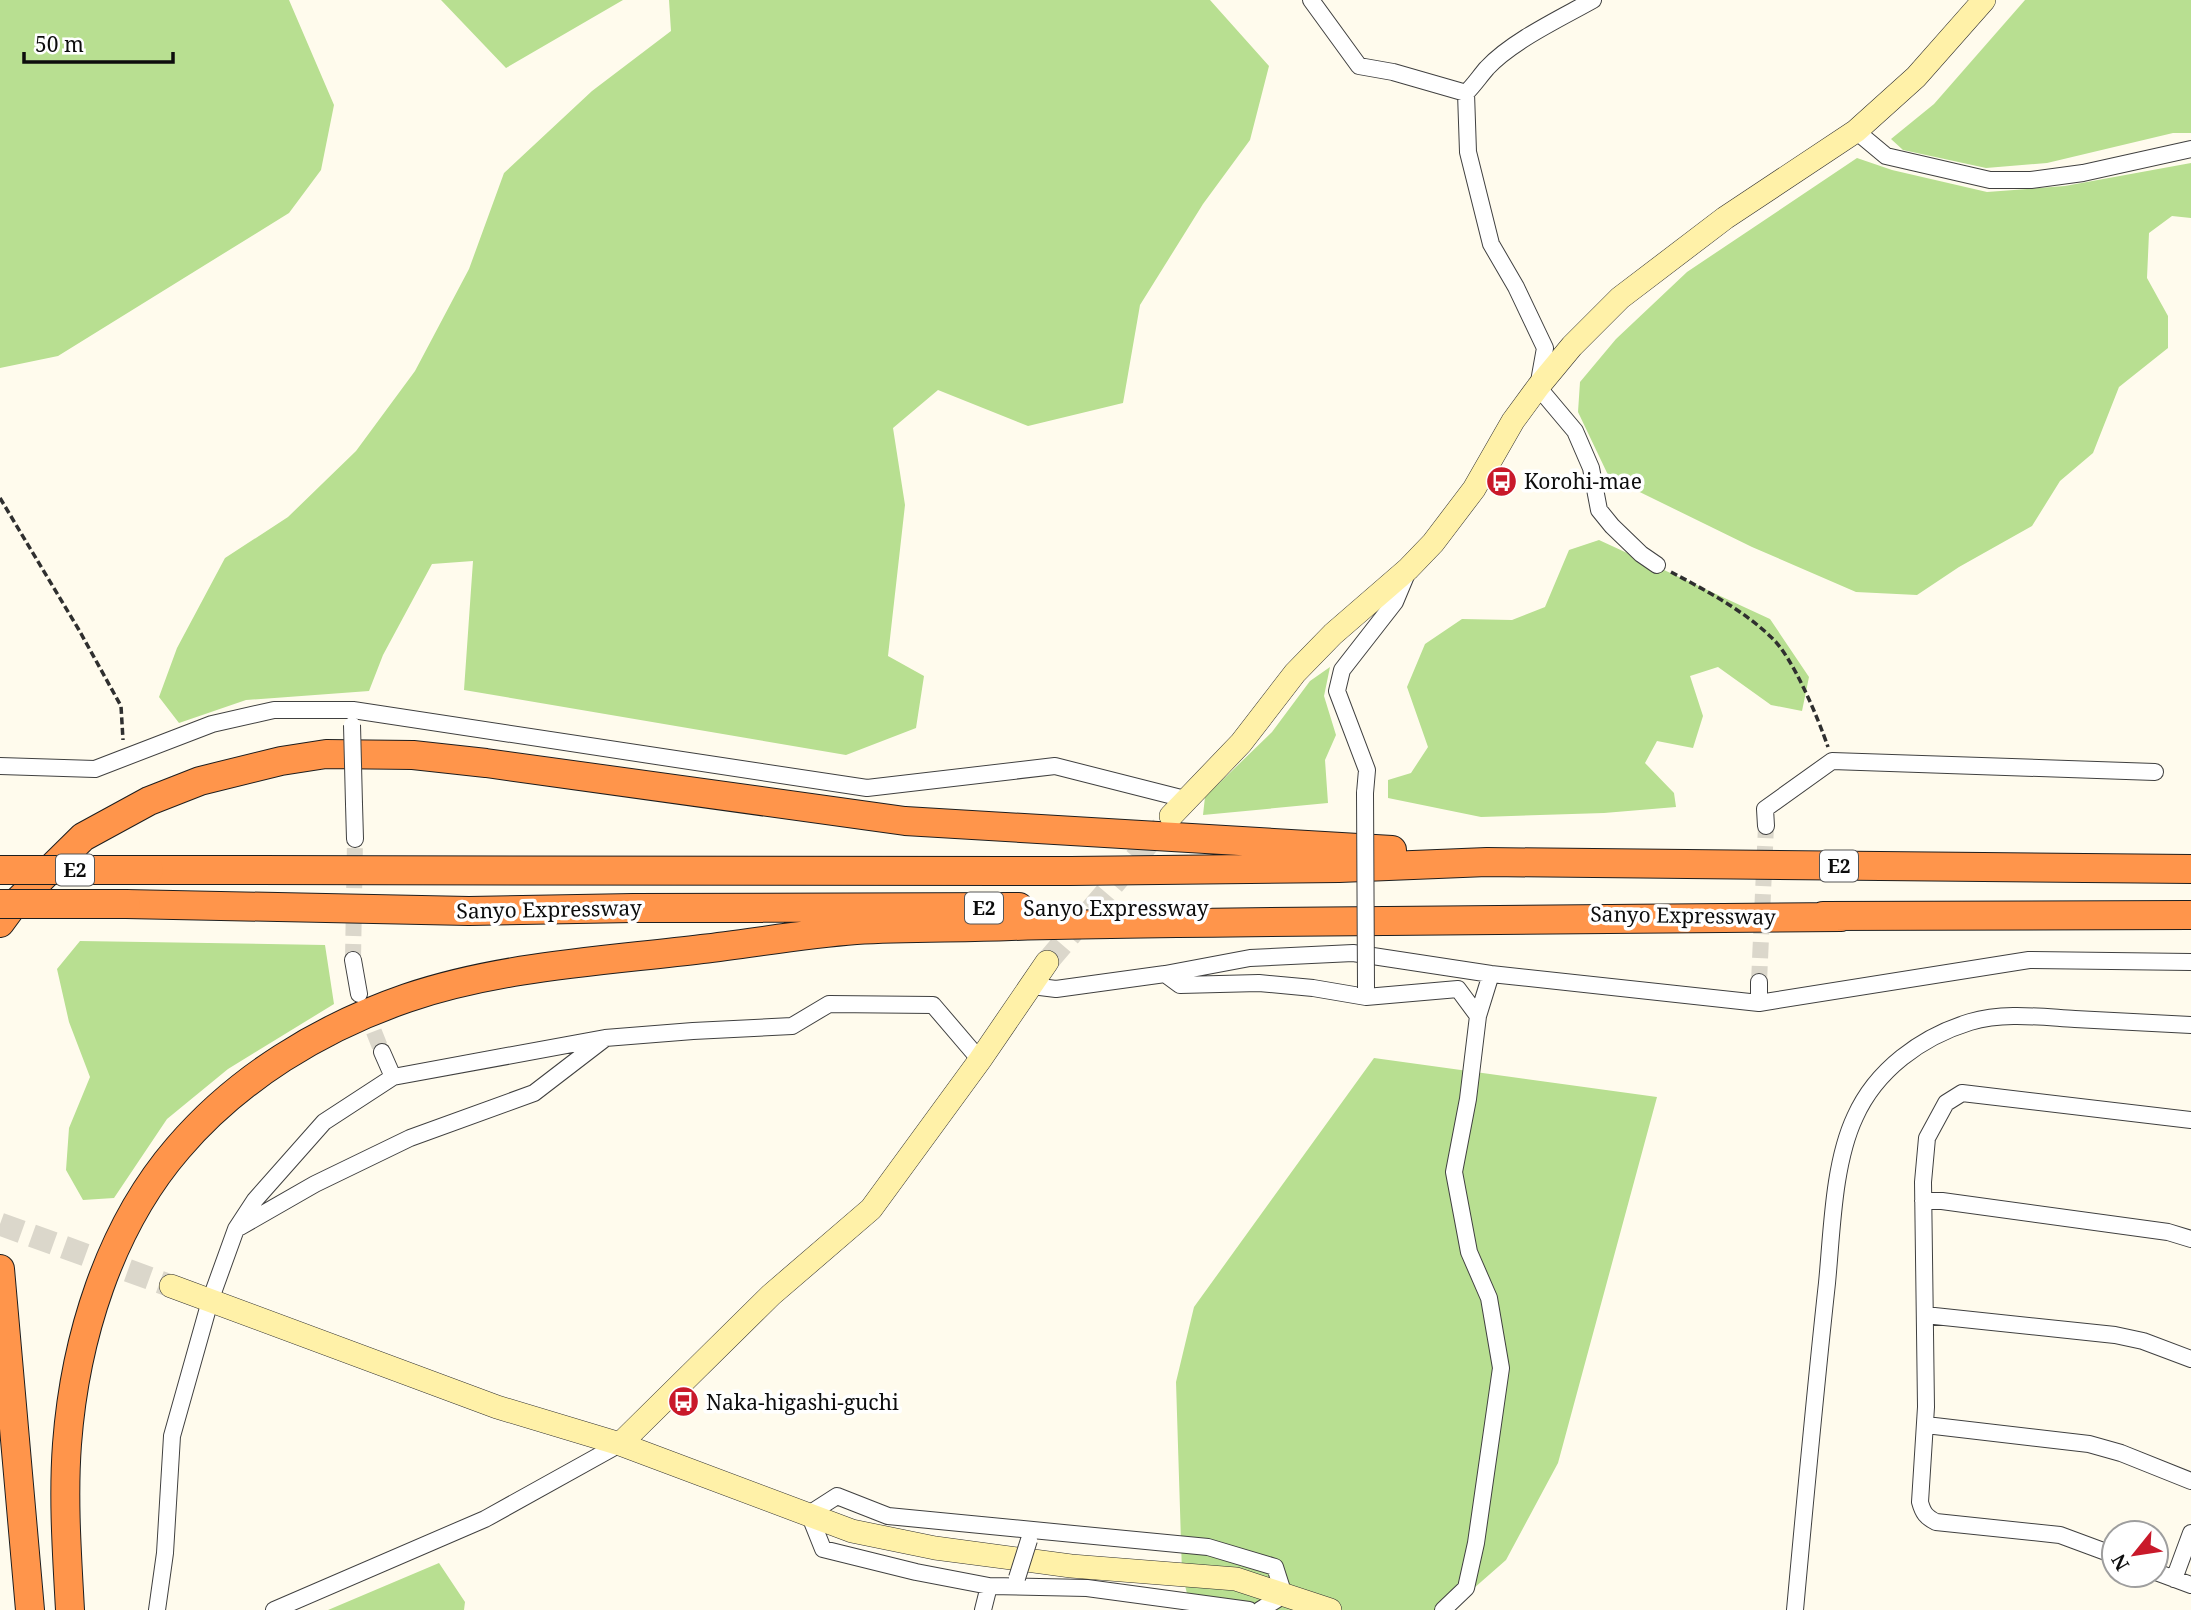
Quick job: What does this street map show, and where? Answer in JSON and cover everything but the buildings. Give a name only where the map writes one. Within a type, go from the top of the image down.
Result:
[{"type":"highway","points":[[0,923],[11,908],[83,837],[149,801],[200,781],[281,761],[326,754],[413,755],[486,763],[905,821],[1395,850],[1487,862]]},
{"type":"highway","name":"Sanyo Expressway","points":[[0,870],[1084,871],[1339,868],[1487,862],[2191,869]]},
{"type":"highway","name":"Sanyo Expressway","points":[[0,904],[469,911],[1107,907],[1841,917],[2191,915]]},
{"type":"highway","points":[[69,1610],[67,1444],[76,1382],[91,1312],[125,1225],[152,1180],[180,1145],[213,1111],[249,1082],[295,1048],[407,999],[469,982],[547,968],[854,930],[1198,922],[1841,917]]},
{"type":"highway","points":[[0,1269],[30,1610]]},
{"type":"street","points":[[1311,0],[1359,66],[1394,72],[1466,93]]},
{"type":"street","points":[[1538,387],[1545,348],[1516,287],[1491,244],[1468,152],[1466,93],[1481,78],[1486,68],[1519,43],[1593,0]]},
{"type":"street","points":[[0,766],[95,769],[212,724],[274,710],[352,717],[760,770],[866,789],[1055,766],[1178,808],[1241,743],[1295,673],[1333,634],[1408,569],[1433,543],[1474,489],[1513,421],[1572,346],[1620,298],[1726,218],[1856,131],[1916,77],[1984,0]]},
{"type":"street","points":[[1856,131],[1886,156],[1990,180],[2031,180],[2083,173],[2191,149]]},
{"type":"street","points":[[1538,387],[1575,430],[1591,468],[1599,510],[1641,554],[1657,565]]},
{"type":"street","points":[[1366,993],[1367,770],[1337,691],[1342,670],[1395,602],[1408,569]]},
{"type":"street","points":[[352,717],[355,839]]},
{"type":"street","points":[[1766,826],[1765,809],[1832,761],[2155,772]]},
{"type":"street","points":[[1032,986],[1056,989],[1165,974],[1250,958],[1353,953],[1490,974],[1759,1003],[2029,960],[2191,962]]},
{"type":"street","points":[[353,960],[359,994]]},
{"type":"street","points":[[274,1610],[485,1519],[620,1444],[771,1295],[871,1209],[981,1060],[1047,962]]},
{"type":"street","points":[[1165,974],[1180,985],[1259,983],[1366,993],[1458,989],[1478,1016]]},
{"type":"street","points":[[1443,1610],[1466,1588],[1476,1543],[1501,1368],[1489,1298],[1469,1252],[1454,1172],[1468,1099],[1478,1016],[1490,974]]},
{"type":"street","points":[[1759,982],[1759,1003]]},
{"type":"street","points":[[157,1610],[165,1553],[172,1436],[210,1301],[236,1229],[255,1200],[324,1122],[393,1077],[605,1038],[792,1026],[829,1004],[933,1004],[981,1060]]},
{"type":"street","points":[[1795,1610],[1839,1173],[1849,1131],[1862,1103],[1885,1074],[1906,1054],[1939,1034],[1972,1021],[2017,1016],[2191,1025]]},
{"type":"street","points":[[236,1229],[315,1184],[410,1138],[534,1093],[605,1038]]},
{"type":"street","points":[[382,1052],[393,1077]]},
{"type":"street","points":[[2100,1550],[2060,1535],[1936,1522],[1925,1515],[1920,1502],[1926,1425],[1923,1201],[1927,1139],[1946,1103],[1962,1093],[2191,1120]]},
{"type":"street","points":[[1923,1201],[1942,1201],[2168,1231],[2191,1239]]},
{"type":"street","points":[[171,1286],[497,1407],[620,1444],[852,1531],[935,1548],[1071,1566],[1236,1579],[1329,1610]]},
{"type":"street","points":[[1925,1315],[2115,1335],[2143,1340],[2191,1359]]},
{"type":"street","points":[[1926,1425],[2089,1444],[2121,1453],[2191,1481]]},
{"type":"street","points":[[809,1514],[837,1496],[888,1516],[1030,1536],[1208,1547],[1275,1567],[1284,1595]]},
{"type":"street","points":[[809,1514],[823,1549],[916,1572],[989,1586],[1015,1582],[1087,1588],[1249,1610]]},
{"type":"street","points":[[2174,1579],[2191,1534]]},
{"type":"street","points":[[1015,1582],[1030,1536]]},
{"type":"street","points":[[2170,1577],[2191,1585]]},
{"type":"street","points":[[983,1610],[989,1586]]},
{"type":"street","points":[[1261,1610],[1284,1595]]},
{"type":"path","points":[[0,498],[121,706],[124,758]]},
{"type":"path","points":[[1657,565],[1703,590],[1772,638],[1808,697],[1832,761]]},
{"type":"green space","points":[[0,0],[289,0],[334,105],[321,170],[289,213],[58,356],[0,368]]},
{"type":"green space","points":[[441,0],[623,0],[506,68]]},
{"type":"green space","points":[[669,0],[1210,0],[1269,66],[1250,140],[1203,204],[1140,305],[1123,403],[1028,426],[938,390],[893,428],[905,505],[888,656],[924,676],[916,728],[846,755],[464,690],[473,561],[432,564],[383,655],[369,691],[246,700],[179,723],[159,697],[177,648],[225,558],[288,517],[356,451],[415,371],[469,269],[504,173],[592,91],[671,31]]},
{"type":"green space","points":[[2025,0],[2191,0],[2191,133],[2173,133],[2047,163],[1986,168],[1903,150],[1891,139],[1934,104]]},
{"type":"green space","points":[[1857,158],[1892,170],[1987,192],[2065,186],[2191,163],[2191,218],[2172,216],[2149,233],[2147,278],[2168,316],[2168,348],[2119,387],[2093,453],[2060,481],[2032,526],[1959,567],[1917,595],[1856,592],[1752,547],[1609,477],[1578,412],[1580,382],[1616,339],[1687,272]]},
{"type":"green space","points":[[1599,540],[1770,619],[1809,677],[1802,711],[1771,705],[1718,667],[1690,676],[1703,716],[1693,748],[1657,741],[1645,763],[1674,793],[1676,807],[1604,813],[1481,817],[1388,798],[1388,780],[1411,773],[1428,747],[1407,687],[1425,644],[1462,619],[1512,620],[1545,607],[1569,550]]},
{"type":"green space","points":[[1330,667],[1324,696],[1336,735],[1325,760],[1328,803],[1203,815],[1205,797],[1272,732],[1310,681]]},
{"type":"green space","points":[[80,941],[325,945],[334,1004],[228,1069],[167,1119],[114,1198],[83,1200],[66,1170],[69,1128],[90,1077],[69,1022],[57,969]]},
{"type":"green space","points":[[1374,1058],[1657,1097],[1558,1463],[1506,1560],[1449,1610],[1191,1610],[1182,1573],[1176,1382],[1194,1307]]},
{"type":"green space","points":[[439,1563],[465,1602],[464,1610],[328,1610]]},
{"type":"tunnel","points":[[1759,982],[1766,826]]},
{"type":"tunnel","points":[[1047,962],[1162,827]]},
{"type":"tunnel","points":[[353,960],[355,839]]},
{"type":"tunnel","points":[[365,1009],[382,1052]]},
{"type":"tunnel","points":[[0,1224],[171,1286]]},
{"type":"place","name":"Korohi-mae","points":[[1501,481]]},
{"type":"place","name":"Naka-higashi-guchi","points":[[683,1402]]}]
